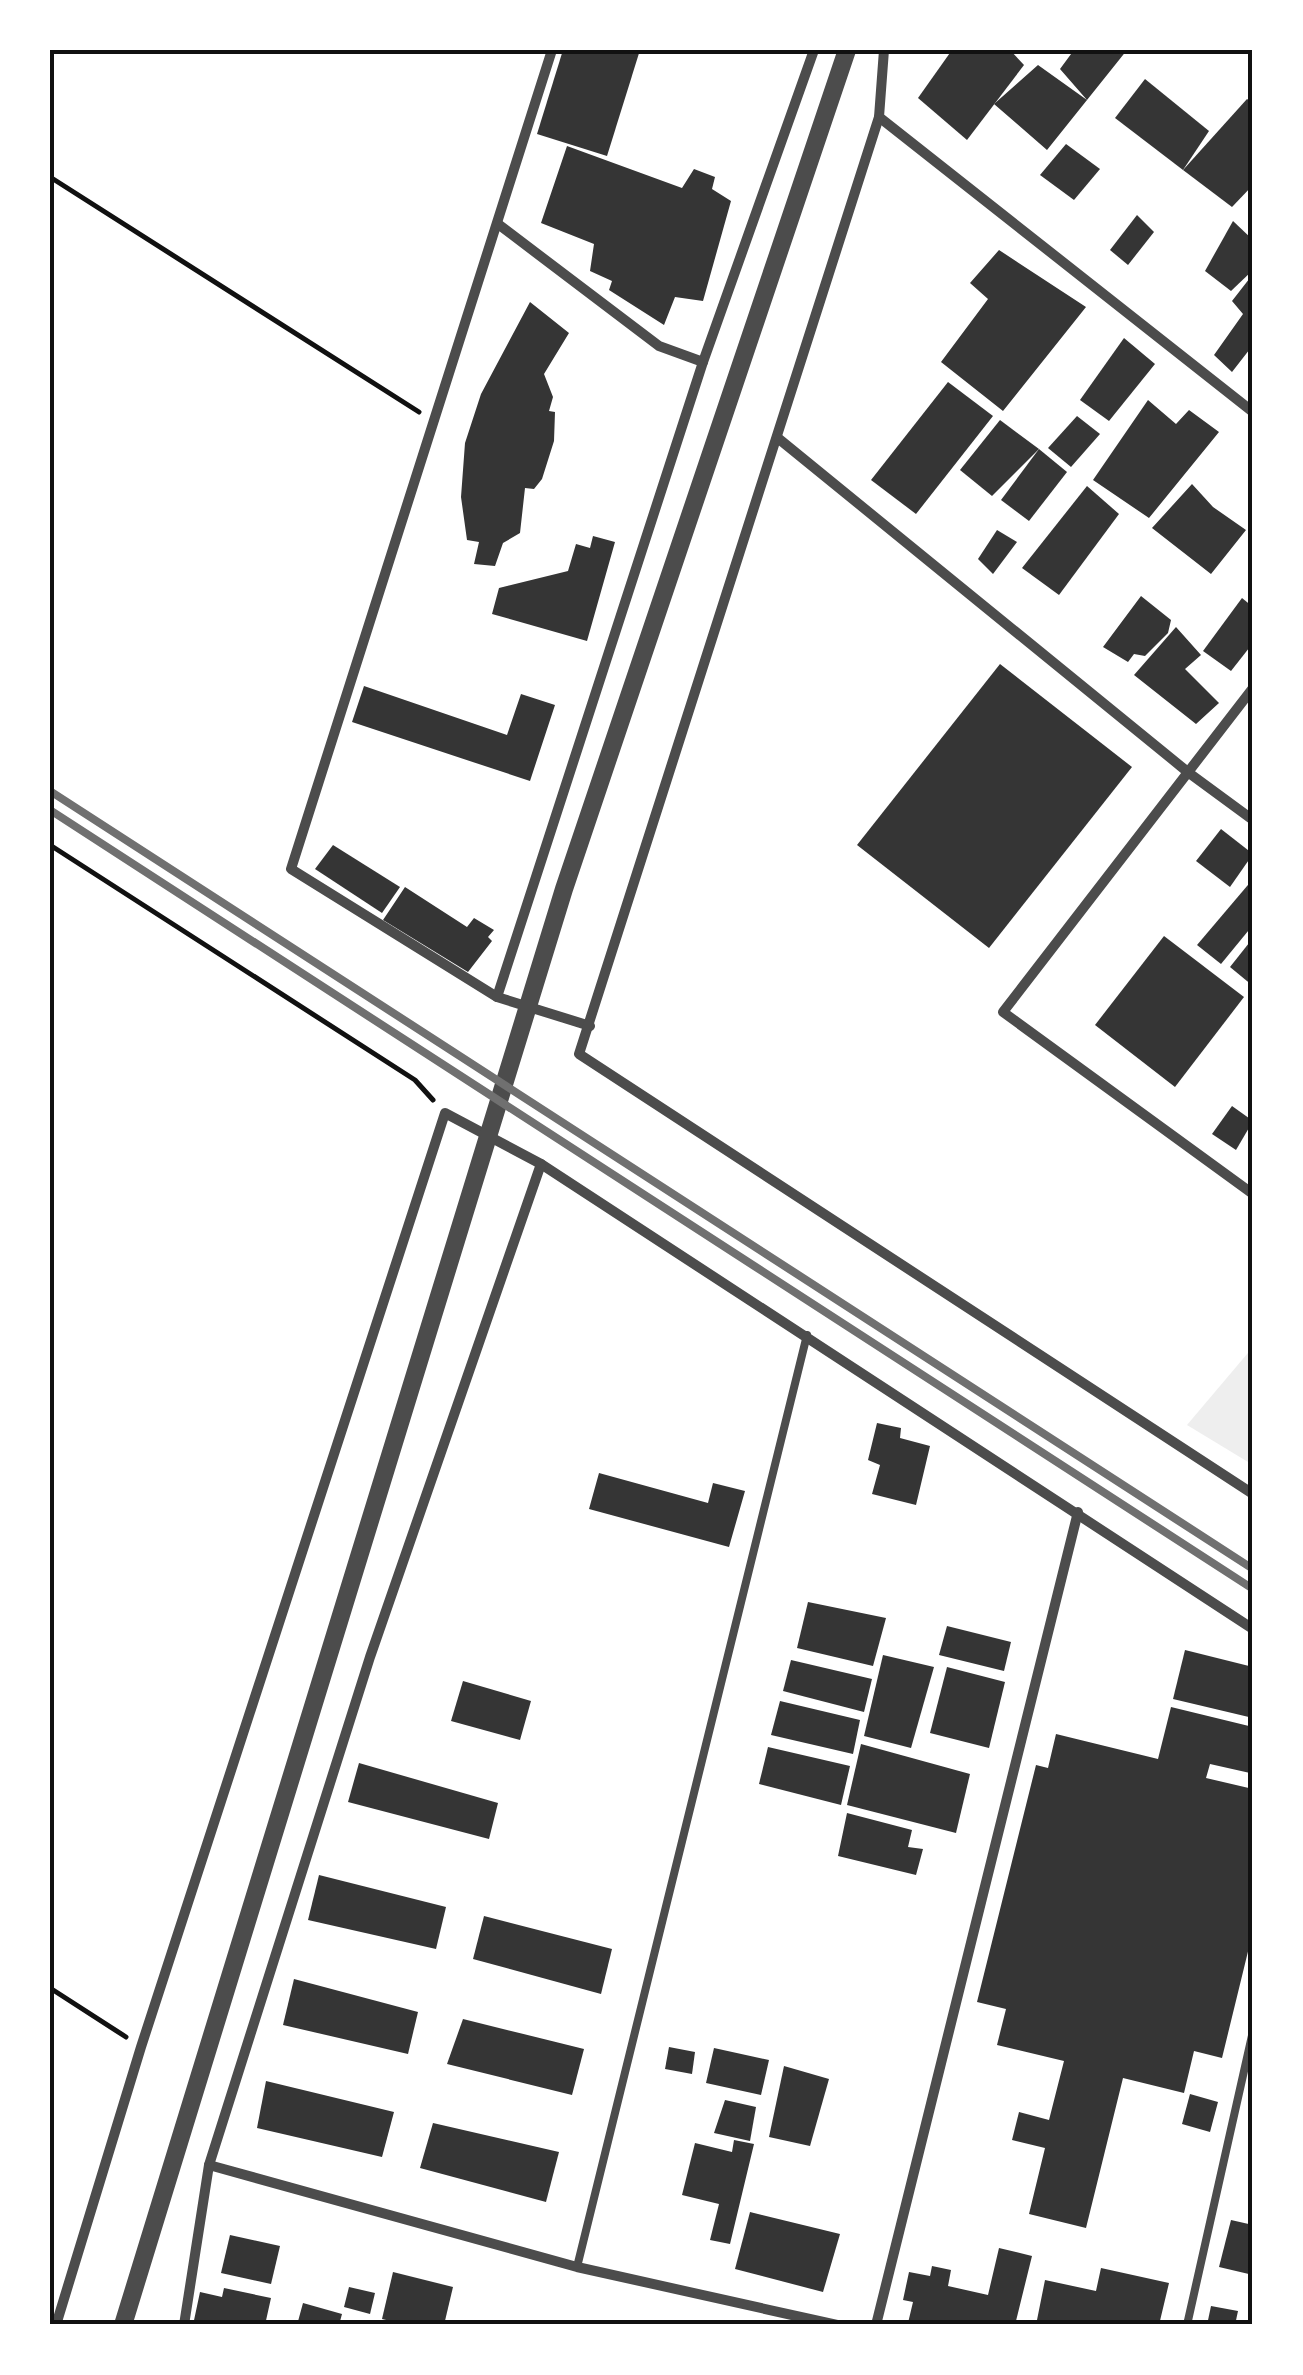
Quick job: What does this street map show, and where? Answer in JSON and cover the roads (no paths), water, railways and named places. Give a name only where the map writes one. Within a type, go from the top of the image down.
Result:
[{"type":"street","points":[[552,50],[291,870],[497,997],[590,1026]]},
{"type":"street","points":[[497,997],[703,362],[814,50]]},
{"type":"street","points":[[123,2325],[564,890],[728,414],[846,50]]},
{"type":"street","points":[[884,50],[879,117],[580,1054],[1253,1494]]},
{"type":"street","points":[[879,117],[1253,412]]},
{"type":"street","points":[[498,224],[658,346],[703,362]]},
{"type":"street","points":[[779,439],[1188,773],[1253,820]]},
{"type":"street","points":[[1253,688],[1003,1012],[1253,1194]]},
{"type":"street","points":[[56,2325],[141,2047],[446,1113],[542,1164],[1253,1630]]},
{"type":"street","points":[[184,2325],[210,2165],[370,1657],[542,1164]]},
{"type":"street","points":[[876,2325],[1078,1512]]},
{"type":"street","points":[[210,2165],[578,2267],[837,2325]]},
{"type":"lane","points":[[578,2267],[807,1335]]},
{"type":"lane","points":[[1187,2325],[1253,2030]]},
{"type":"railway","points":[[50,791],[1253,1569]]},
{"type":"railway","points":[[50,810],[1253,1589]]}]
